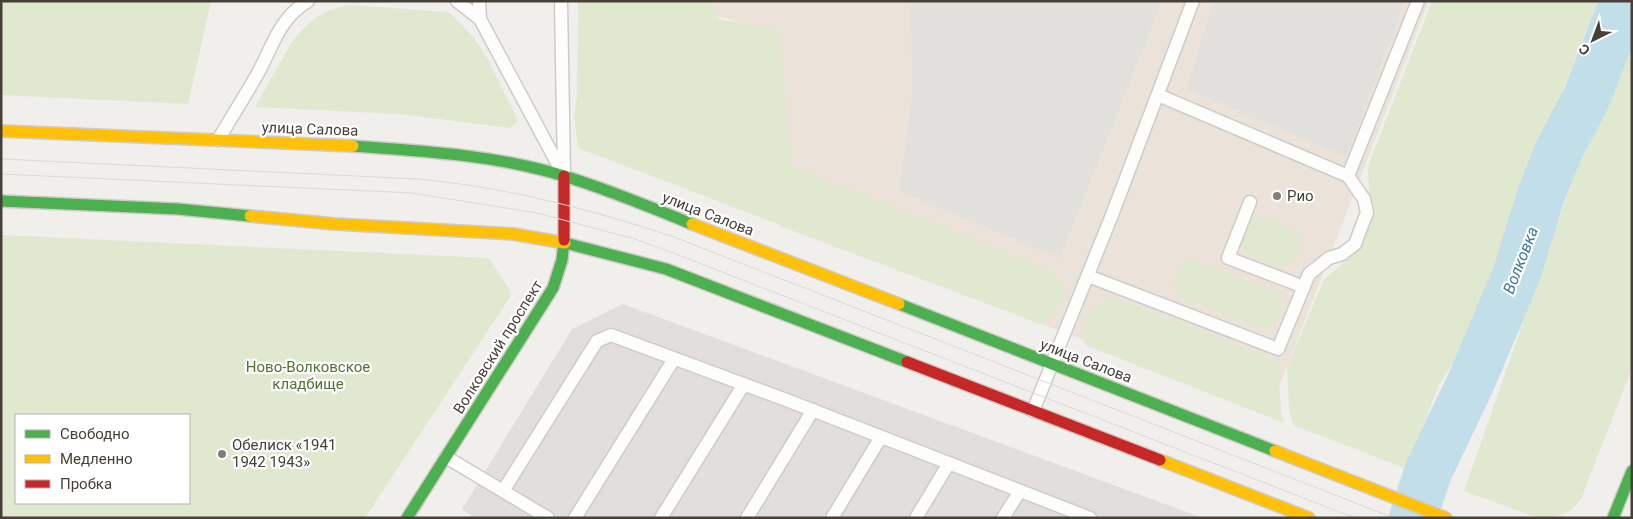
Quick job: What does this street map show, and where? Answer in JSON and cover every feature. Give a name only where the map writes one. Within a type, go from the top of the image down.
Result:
[{"type":"main road","name":"улица Салова","points":[[1,131],[338,145],[429,151],[493,160],[564,176],[655,209],[1446,518]]},
{"type":"main road","name":"Волковский проспект","points":[[407,518],[554,288],[561,271],[566,243],[564,176]]},
{"type":"main road","points":[[1,202],[178,209],[335,224],[484,231],[566,243],[666,269],[1309,518]]},
{"type":"main road","points":[[1613,518],[1632,471]]},
{"type":"lane","points":[[217,141],[259,72],[279,28],[294,10],[308,1]]},
{"type":"lane","points":[[457,1],[480,19],[564,176]]},
{"type":"lane","points":[[479,1],[480,19]]},
{"type":"lane","points":[[561,1],[564,176]]},
{"type":"lane","points":[[1034,411],[1088,276],[1193,1]]},
{"type":"lane","points":[[1348,176],[1418,1]]},
{"type":"lane","points":[[1088,276],[1278,349],[1310,274],[1329,258],[1342,254],[1355,244],[1367,213],[1364,199],[1348,176],[1158,95]]},
{"type":"lane","points":[[1250,202],[1228,258],[1304,287]]},
{"type":"lane","points":[[503,491],[597,341],[611,335],[813,410],[1089,518]]},
{"type":"lane","points":[[575,518],[674,359]]},
{"type":"lane","points":[[661,518],[744,384]]},
{"type":"lane","points":[[747,518],[813,410]]},
{"type":"lane","points":[[832,518],[881,437]]},
{"type":"lane","points":[[446,457],[548,518]]},
{"type":"lane","points":[[916,518],[949,463]]},
{"type":"lane","points":[[1003,518],[1020,491]]},
{"type":"shaded area","points":[[707,1],[1429,1],[1270,410],[779,226],[769,30],[709,14]]},
{"type":"shaded area","points":[[911,1],[1162,1],[1060,258],[899,191],[912,96]]},
{"type":"shaded area","points":[[1213,1],[1405,1],[1346,157],[1187,89]]},
{"type":"shaded area","points":[[623,304],[1203,518],[475,518],[462,509],[572,329]]},
{"type":"green space","points":[[1,1],[211,1],[188,104],[1,95]]},
{"type":"green space","points":[[578,1],[714,1],[715,15],[719,19],[776,29],[780,35],[792,166],[1051,271],[1060,280],[1063,289],[1054,313],[1045,322],[1040,324],[578,148],[574,118],[577,97]]},
{"type":"green space","points":[[1432,1],[1598,1],[1529,177],[1512,236],[1468,341],[1439,384],[1407,469],[1293,425],[1289,410],[1287,367],[1324,279],[1357,251],[1374,214],[1373,204],[1369,195],[1368,166]]},
{"type":"green space","points":[[348,5],[449,12],[474,38],[489,61],[518,121],[510,128],[399,114],[255,107],[293,40],[318,16],[330,10]]},
{"type":"green space","points":[[1632,49],[1632,368],[1581,499],[1568,512],[1551,517],[1538,518],[1464,491],[1581,156]]},
{"type":"green space","points":[[1259,216],[1293,229],[1301,237],[1294,260],[1288,265],[1273,264],[1244,252],[1240,238],[1251,217]]},
{"type":"green space","name":"Ново-Волковское кладбище","points":[[1,235],[489,258],[512,294],[365,518],[1,518]]},
{"type":"green space","points":[[1190,259],[1278,293],[1283,302],[1275,323],[1269,328],[1264,329],[1179,296],[1173,285],[1181,265]]},
{"type":"green space","points":[[1112,299],[1137,306],[1278,362],[1281,412],[1284,423],[1085,345],[1084,330],[1088,316],[1098,305]]},
{"type":"waterway","name":"Волковка","points":[[1413,518],[1428,472],[1471,382],[1517,273],[1541,195],[1559,150],[1586,99],[1624,1]]},
{"type":"tram line","points":[[1,159],[418,179],[515,193],[579,208],[674,237],[1394,518]]},
{"type":"tram line","points":[[1,174],[412,193],[537,213],[635,239],[668,251],[1355,518]]},
{"type":"traffic: fast","points":[[353,146],[459,155],[512,163],[564,176],[628,198],[692,224]]},
{"type":"traffic: fast","points":[[1,201],[178,209],[250,216]]},
{"type":"traffic: fast","points":[[407,518],[553,288],[562,260],[564,240]]},
{"type":"traffic: fast","points":[[565,243],[666,269],[907,362]]},
{"type":"traffic: fast","points":[[899,304],[1275,451]]},
{"type":"traffic: fast","points":[[1613,518],[1632,471]]},
{"type":"traffic: slow","points":[[1,131],[353,146]]},
{"type":"traffic: slow","points":[[250,216],[335,224],[513,234],[565,243]]},
{"type":"traffic: slow","points":[[692,224],[899,304]]},
{"type":"traffic: slow","points":[[1275,451],[1446,518]]},
{"type":"traffic: slow","points":[[1160,460],[1309,518]]},
{"type":"traffic: jam","points":[[564,176],[564,240]]},
{"type":"traffic: jam","points":[[907,362],[1160,460]]},
{"type":"place","name":"Рио","points":[[1277,196]]},
{"type":"place","name":"Обелиск «1941 1942 1943»","points":[[222,454]]}]
